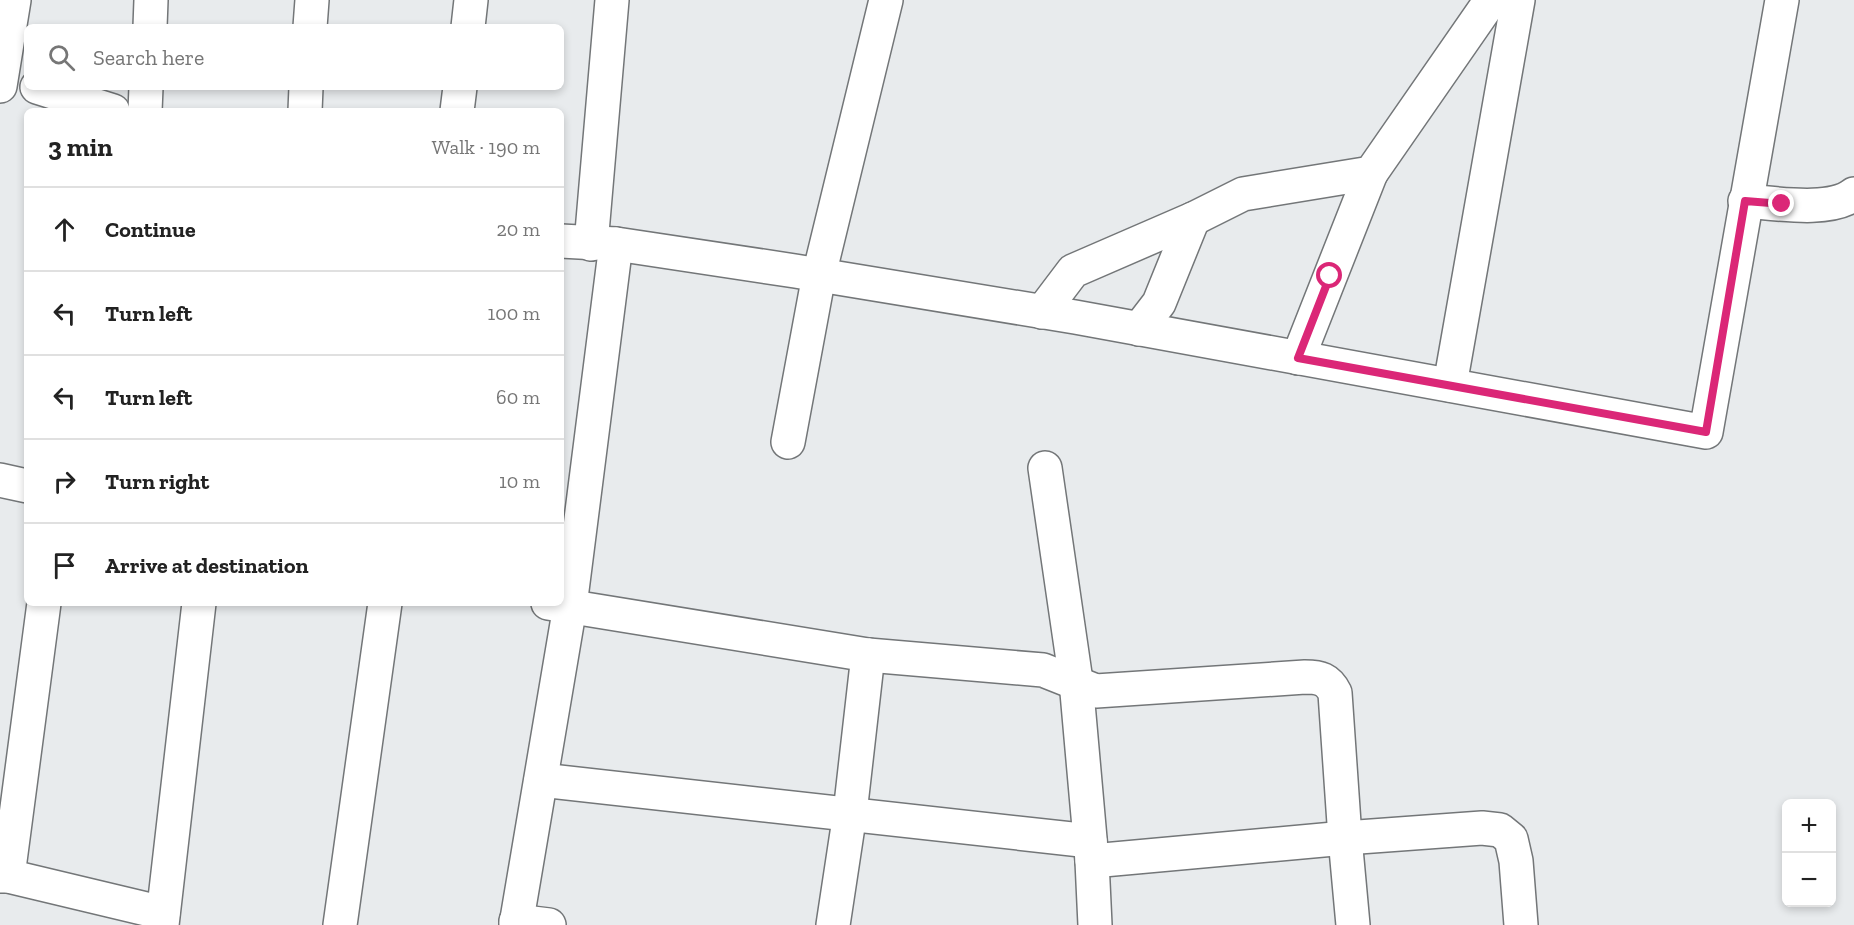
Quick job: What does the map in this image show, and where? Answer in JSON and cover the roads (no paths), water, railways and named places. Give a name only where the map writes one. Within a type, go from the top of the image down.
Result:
[{"type":"street","points":[[7,80],[14,0]]},
{"type":"street","points":[[150,24],[151,0]]},
{"type":"street","points":[[310,24],[312,0]]},
{"type":"street","points":[[468,24],[471,0]]},
{"type":"street","points":[[564,545],[612,0]]},
{"type":"street","points":[[788,442],[819,275],[886,0]]},
{"type":"street","points":[[1298,358],[1371,173],[1491,0]]},
{"type":"street","points":[[1450,385],[1518,0]]},
{"type":"street","points":[[589,243],[819,275],[1042,312],[1706,432],[1782,0]]},
{"type":"street","points":[[46,90],[103,108]]},
{"type":"street","points":[[145,108],[147,90]]},
{"type":"street","points":[[305,108],[306,90]]},
{"type":"street","points":[[457,108],[460,90]]},
{"type":"street","points":[[1042,312],[1073,271],[1193,219],[1243,194],[1371,173]]},
{"type":"street","points":[[1745,201],[1819,206],[1838,203],[1854,194]]},
{"type":"street","points":[[1139,329],[1160,303],[1193,219]]},
{"type":"street","points":[[1045,468],[1076,681],[1095,925]]},
{"type":"street","points":[[0,480],[24,485]]},
{"type":"street","points":[[44,606],[4,876],[163,919],[199,606]]},
{"type":"street","points":[[340,925],[385,606]]},
{"type":"street","points":[[549,925],[516,923],[541,780],[559,606]]},
{"type":"street","points":[[564,606],[868,655],[1043,670],[1076,681],[1096,691],[1305,677],[1324,679],[1335,693],[1353,925]]},
{"type":"street","points":[[833,925],[850,813],[868,655]]},
{"type":"street","points":[[541,780],[850,813],[1091,851],[1345,838],[1482,828],[1500,830],[1511,839],[1516,861],[1521,925]]}]
